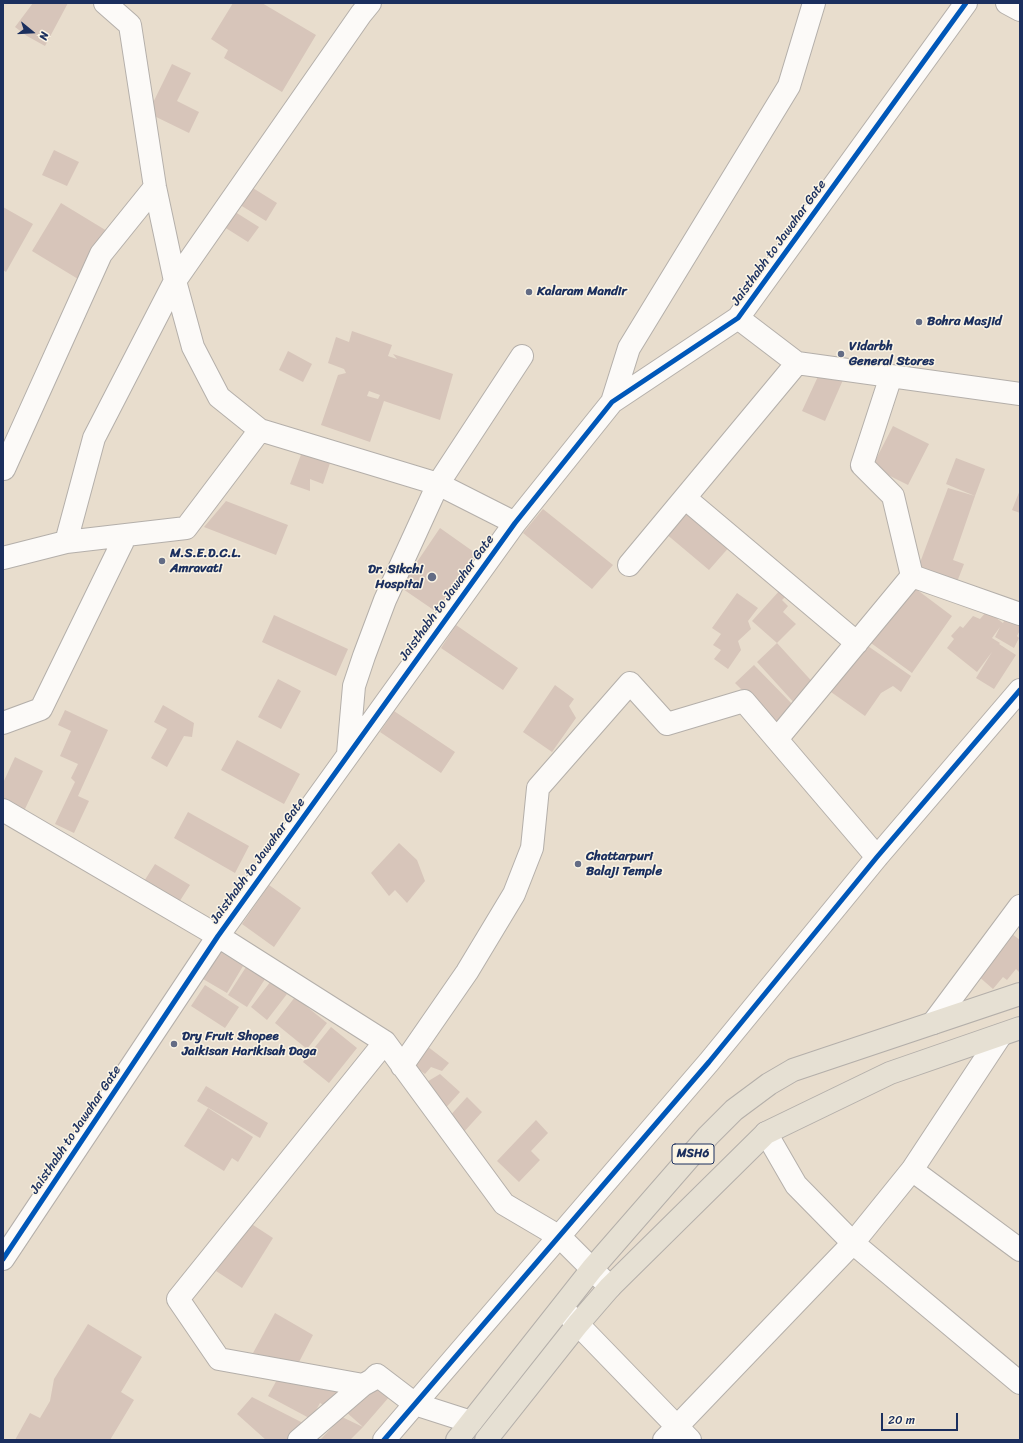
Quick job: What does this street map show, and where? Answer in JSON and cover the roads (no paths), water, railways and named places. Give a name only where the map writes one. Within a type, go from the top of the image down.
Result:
[{"type":"main road","name":"MSH6","points":[[457,1440],[592,1269],[708,1136],[734,1110],[769,1084],[793,1070],[1020,994]]},
{"type":"main road","name":"MSH6","points":[[486,1440],[578,1324],[610,1287],[766,1134],[890,1073],[1011,1031]]},
{"type":"street","points":[[105,3],[130,25],[154,187],[176,281],[193,348],[219,397],[260,430],[438,484],[515,522]]},
{"type":"street","points":[[66,542],[94,438],[176,281],[370,3]]},
{"type":"street","points":[[612,402],[629,348],[790,86],[814,3]]},
{"type":"street","name":"Jaisthabh to Jawahar Gate","points":[[3,1259],[218,936],[515,522],[612,402],[738,318],[966,3]]},
{"type":"street","points":[[4,468],[101,254],[154,187]]},
{"type":"street","points":[[738,318],[797,363],[1020,394]]},
{"type":"street","points":[[348,754],[354,686],[385,600],[438,484],[522,356]]},
{"type":"street","points":[[629,565],[797,363]]},
{"type":"street","points":[[891,376],[862,465],[893,496],[912,576]]},
{"type":"street","points":[[3,558],[66,542],[186,528],[260,430]]},
{"type":"street","points":[[685,498],[857,643]]},
{"type":"street","points":[[3,723],[41,709],[126,535]]},
{"type":"street","points":[[912,576],[1020,614]]},
{"type":"street","points":[[777,739],[912,576]]},
{"type":"street","points":[[402,1066],[467,972],[514,894],[532,848],[538,788],[630,683],[667,724],[744,701],[877,857]]},
{"type":"street","points":[[384,1440],[709,1062],[877,857],[1020,690]]},
{"type":"street","points":[[3,810],[218,936],[384,1042],[504,1204],[560,1237],[610,1287]]},
{"type":"street","points":[[933,1023],[1020,906]]},
{"type":"street","points":[[562,1307],[677,1436],[853,1243],[912,1170],[1011,1031]]},
{"type":"street","points":[[363,1385],[219,1359],[178,1299],[384,1042]]},
{"type":"street","points":[[766,1134],[796,1185],[853,1243],[1020,1383]]},
{"type":"street","points":[[912,1170],[1020,1250]]},
{"type":"street","points":[[299,1440],[363,1385],[377,1375],[415,1404],[472,1422]]},
{"type":"place","name":"Kalaram Mandir","points":[[529,292]]},
{"type":"place","name":"Bohra Masjid","points":[[919,322]]},
{"type":"place","name":"Vidarbh General Stores","points":[[841,354]]},
{"type":"place","name":"M.S.E.D.C.L. Amravati","points":[[162,561]]},
{"type":"place","name":"Dr. Sikchi Hospital","points":[[432,577]]},
{"type":"place","name":"Chattarpuri Balaji Temple","points":[[578,864]]},
{"type":"place","name":"Dry Fruit Shopee Jaikisan Harikisah Daga","points":[[174,1044]]}]
